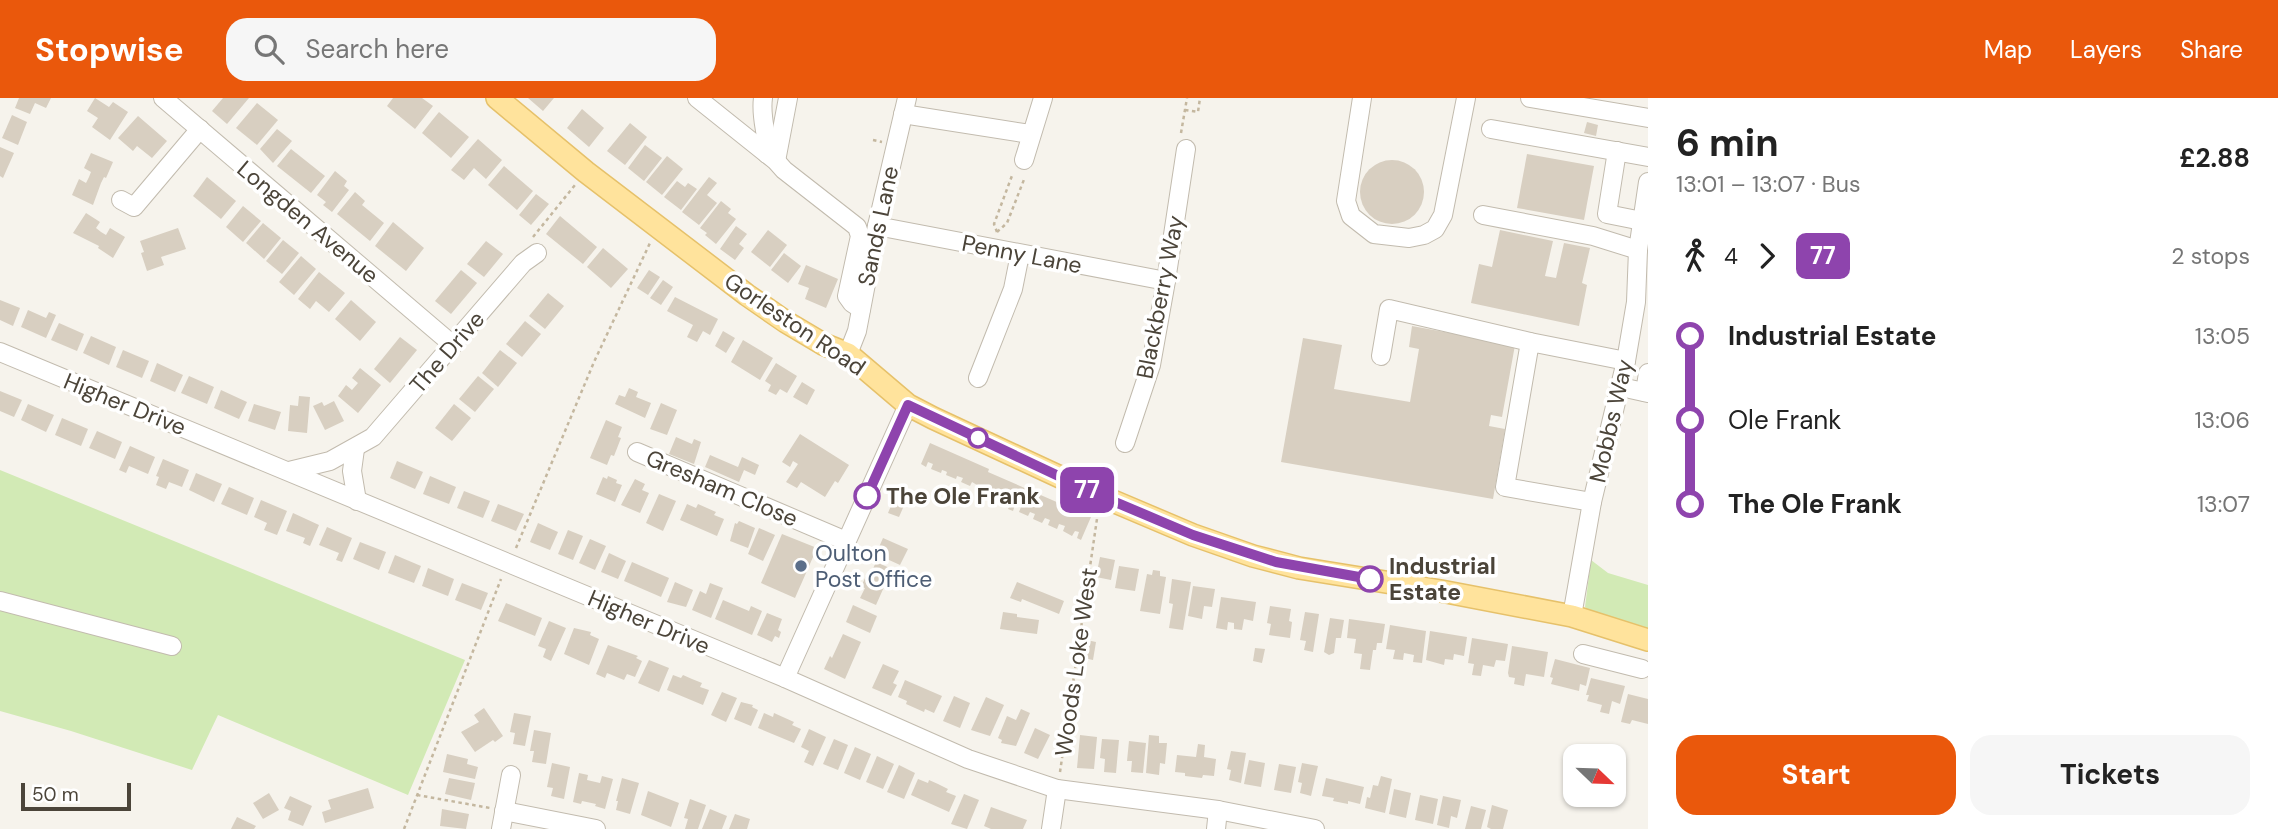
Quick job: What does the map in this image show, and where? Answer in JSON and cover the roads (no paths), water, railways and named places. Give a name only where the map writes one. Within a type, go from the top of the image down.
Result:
[{"type":"main road","name":"Gorleston Road","points":[[499,99],[586,172],[660,229],[786,322],[823,344],[848,354],[908,405],[1101,496],[1193,535],[1276,562],[1572,616],[1648,640]]},
{"type":"street","name":"Longden Avenue","points":[[163,98],[453,345]]},
{"type":"street","points":[[697,98],[858,227],[860,236],[847,296],[861,309]]},
{"type":"street","points":[[763,98],[762,119],[772,158]]},
{"type":"street","points":[[772,158],[788,98]]},
{"type":"street","points":[[1024,160],[1043,98]]},
{"type":"street","points":[[1362,98],[1346,201],[1351,216],[1374,234],[1409,238],[1435,229],[1443,215],[1461,99]]},
{"type":"street","points":[[1530,98],[1601,104],[1648,118]]},
{"type":"street","points":[[905,106],[1030,134]]},
{"type":"street","name":"Sands Lane","points":[[848,354],[857,331],[877,226],[905,106]]},
{"type":"street","points":[[121,200],[134,207],[200,129]]},
{"type":"street","points":[[1491,129],[1648,157]]},
{"type":"street","name":"Blackberry Way","points":[[1125,443],[1151,365],[1186,149]]},
{"type":"street","points":[[1617,151],[1607,214],[1642,220]]},
{"type":"street","name":"Mobbs Way","points":[[1572,616],[1592,502],[1642,303],[1639,250],[1648,182]]},
{"type":"street","points":[[1483,215],[1592,236],[1639,250]]},
{"type":"street","name":"Penny Lane","points":[[877,226],[994,240],[1020,254],[1166,281]]},
{"type":"street","name":"The Drive","points":[[289,471],[330,461],[373,437],[523,263],[537,253]]},
{"type":"street","points":[[978,378],[1013,289],[1020,254]]},
{"type":"street","points":[[1381,356],[1389,309],[1530,342],[1626,360]]},
{"type":"street","points":[[1530,342],[1505,486],[1592,502]]},
{"type":"street","name":"Higher Drive","points":[[0,352],[785,678],[968,759],[1057,789],[1218,810],[1315,829]]},
{"type":"street","points":[[1621,387],[1646,393],[1648,373]]},
{"type":"street","points":[[785,678],[908,405]]},
{"type":"street","points":[[355,449],[352,471],[357,501]]},
{"type":"street","name":"Gresham Close","points":[[637,452],[846,541]]},
{"type":"street","points":[[0,601],[172,646]]},
{"type":"street","points":[[1583,654],[1645,671],[1648,646]]},
{"type":"street","points":[[500,829],[511,775]]},
{"type":"street","name":"Woods Loke West","points":[[1051,829],[1057,789]]},
{"type":"street","points":[[1216,829],[1218,810]]},
{"type":"street","points":[[504,811],[596,829]]},
{"type":"place","name":"The Ole Frank","points":[[867,496]]},
{"type":"place","name":"Oulton Post Office","points":[[801,566]]},
{"type":"place","name":"Industrial Estate","points":[[1370,579]]}]
